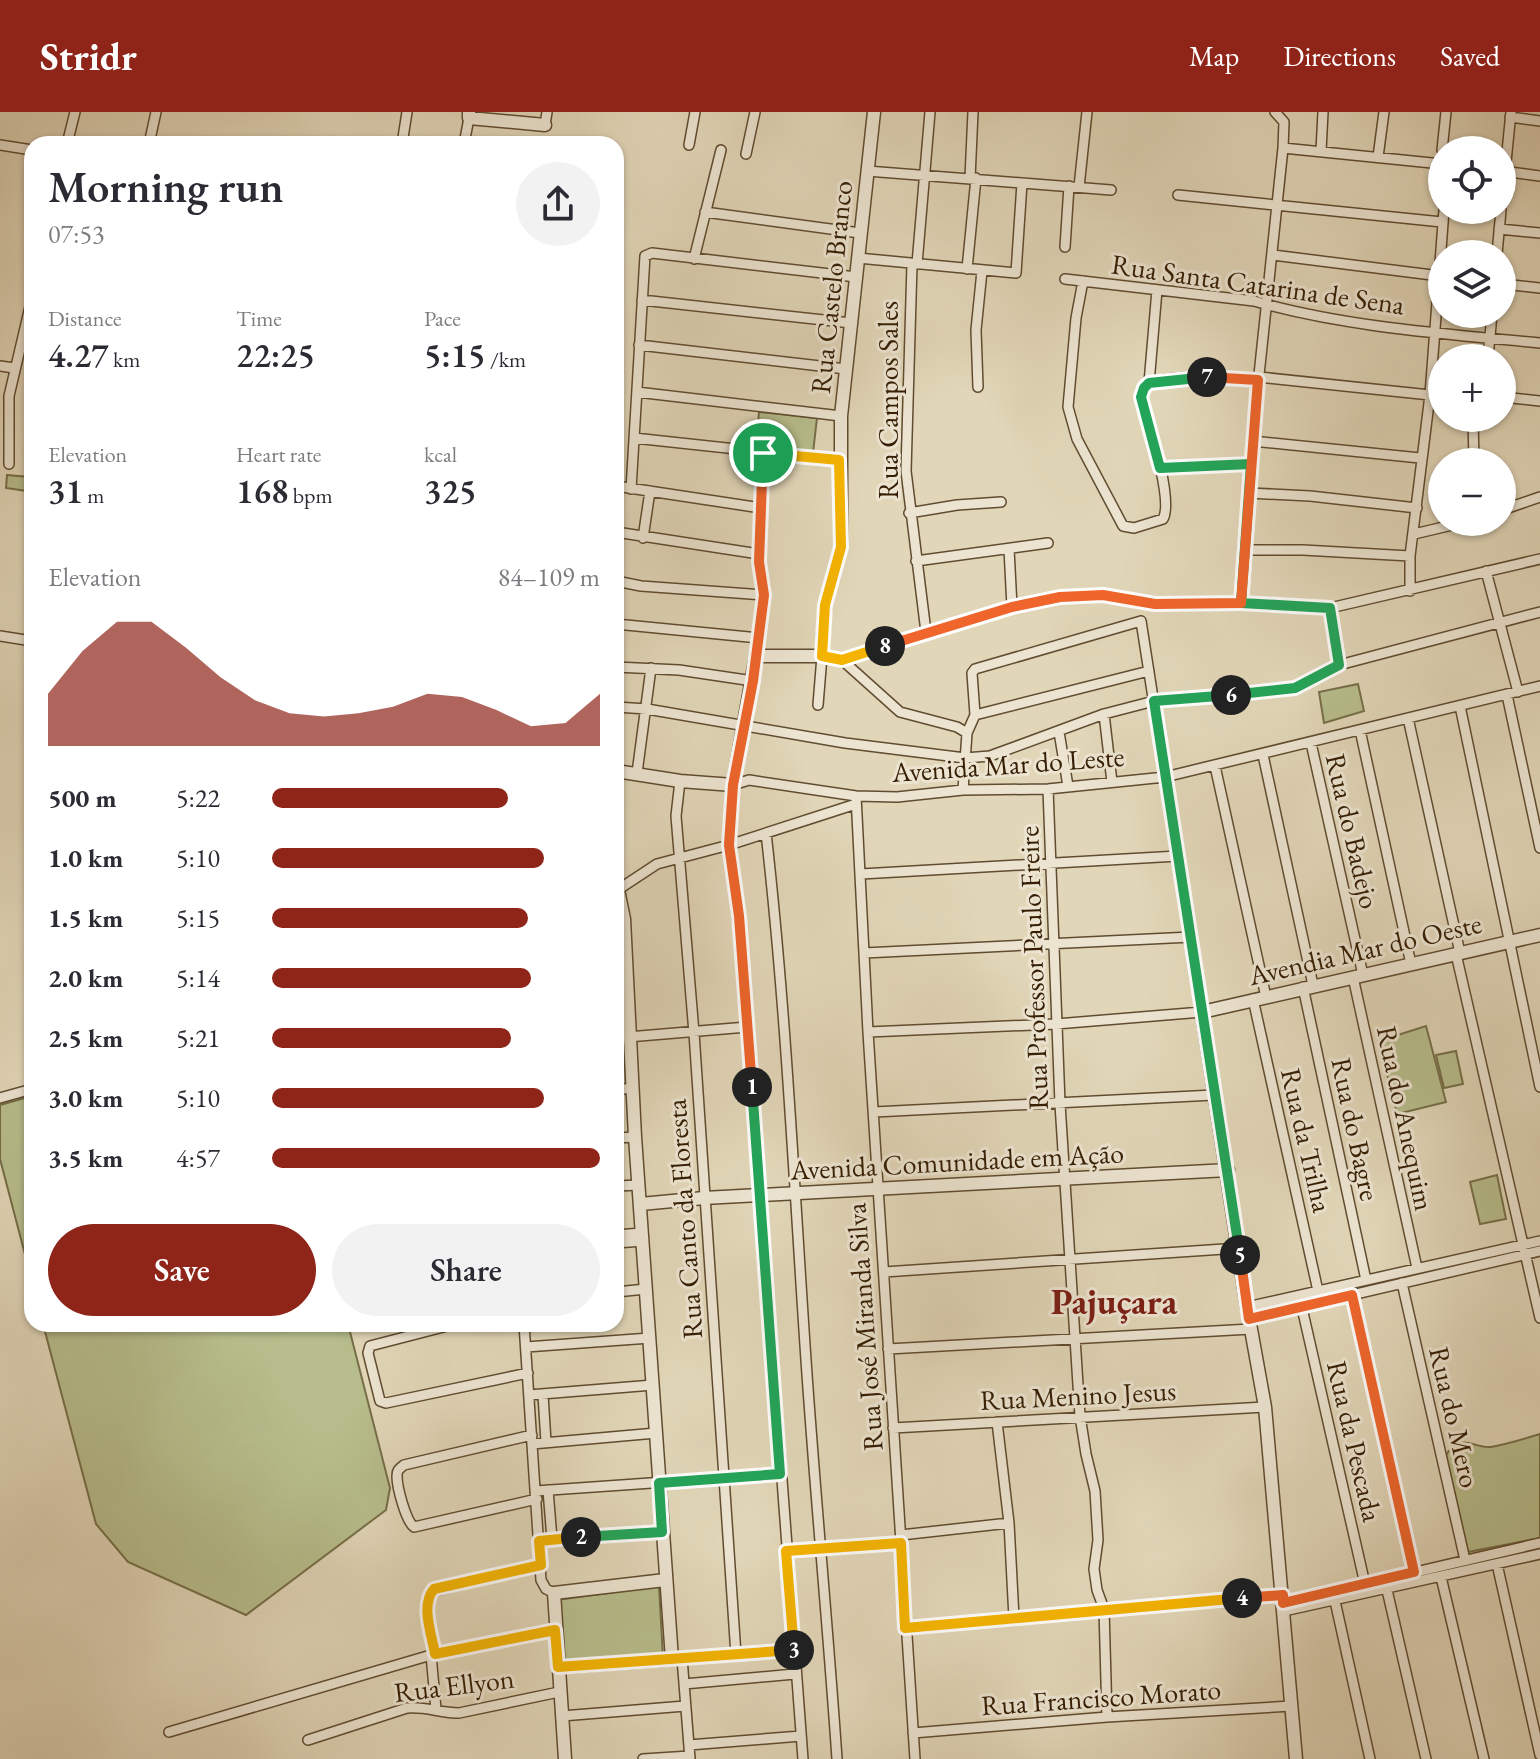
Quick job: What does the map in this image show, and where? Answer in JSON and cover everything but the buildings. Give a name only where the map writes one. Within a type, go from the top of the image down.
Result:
[{"type":"street","points":[[69,136],[75,112]]},
{"type":"street","points":[[151,136],[156,112]]},
{"type":"street","points":[[403,136],[407,112]]},
{"type":"street","points":[[689,145],[695,112]]},
{"type":"street","points":[[746,154],[755,112]]},
{"type":"street","name":"Rua Castelo Branco","points":[[818,705],[825,605],[841,547],[841,416],[874,112]]},
{"type":"street","name":"Rua Campos Sales","points":[[926,632],[909,513],[906,414],[915,264],[930,112]]},
{"type":"street","points":[[967,269],[973,178],[973,112]]},
{"type":"street","points":[[1065,247],[1087,112]]},
{"type":"street","points":[[1241,603],[1252,441],[1283,148],[1282,118],[1275,112]]},
{"type":"street","points":[[1321,151],[1323,112]]},
{"type":"street","points":[[1378,157],[1384,112]]},
{"type":"street","points":[[1444,136],[1446,112]]},
{"type":"street","points":[[1508,136],[1510,114],[1540,121]]},
{"type":"street","points":[[465,136],[469,115],[546,118]]},
{"type":"street","points":[[0,145],[24,149]]},
{"type":"street","points":[[1283,148],[1428,163]]},
{"type":"street","points":[[694,259],[721,150]]},
{"type":"street","points":[[867,171],[1111,190]]},
{"type":"street","points":[[1516,173],[1540,176]]},
{"type":"street","points":[[858,258],[1016,273],[1022,183]]},
{"type":"street","points":[[1178,195],[1428,220]]},
{"type":"street","points":[[705,212],[860,233]]},
{"type":"street","points":[[1498,240],[1500,224]]},
{"type":"street","points":[[1499,229],[1540,233]]},
{"type":"street","points":[[631,489],[645,256],[652,253],[856,277]]},
{"type":"street","points":[[1273,255],[1428,274]]},
{"type":"street","points":[[978,387],[976,330],[982,271]]},
{"type":"street","name":"Rua Santa Catarina de Sena","points":[[1065,279],[1254,301],[1280,310],[1434,333],[1540,343]]},
{"type":"street","points":[[1083,281],[1076,318],[1068,407],[1077,439],[1120,523],[1128,529],[1163,519],[1166,507],[1160,468],[1141,397],[1149,383],[1209,377],[1259,378],[1428,395]]},
{"type":"street","points":[[1516,285],[1540,288]]},
{"type":"street","points":[[1149,383],[1157,290]]},
{"type":"street","points":[[642,300],[851,323]]},
{"type":"street","points":[[1433,344],[1435,328]]},
{"type":"street","points":[[1489,344],[1491,328]]},
{"type":"street","points":[[9,464],[7,421],[14,368],[24,329]]},
{"type":"street","points":[[639,345],[846,369]]},
{"type":"street","points":[[0,366],[14,368]]},
{"type":"street","points":[[637,392],[841,416]]},
{"type":"street","points":[[1516,398],[1540,401]]},
{"type":"street","points":[[1410,591],[1410,556],[1428,408]]},
{"type":"street","points":[[634,438],[839,460]]},
{"type":"street","points":[[1252,441],[1420,458]]},
{"type":"street","points":[[763,453],[759,554],[764,595],[753,681],[733,785],[729,845],[739,916],[803,1759]]},
{"type":"street","points":[[1160,468],[1251,464]]},
{"type":"street","points":[[624,488],[761,508]]},
{"type":"street","points":[[643,538],[650,491]]},
{"type":"street","points":[[1249,493],[1310,496],[1417,508]]},
{"type":"street","points":[[1516,505],[1540,497]]},
{"type":"street","points":[[909,513],[1001,502]]},
{"type":"street","points":[[1414,534],[1428,531]]},
{"type":"street","points":[[624,534],[759,554]]},
{"type":"street","points":[[916,561],[1048,543]]},
{"type":"street","points":[[1009,549],[1012,607]]},
{"type":"street","points":[[1245,550],[1318,550],[1410,556]]},
{"type":"street","points":[[756,656],[822,656],[842,660],[1012,607],[1078,595],[1103,595],[1155,604],[1241,603],[1330,608],[1540,559]]},
{"type":"street","points":[[1486,571],[1518,692]]},
{"type":"street","points":[[624,583],[764,595]]},
{"type":"street","points":[[1330,608],[1339,665]]},
{"type":"street","points":[[624,708],[845,743],[965,758],[1004,753],[1104,714],[1154,701],[1295,688],[1339,665],[1540,612]]},
{"type":"street","points":[[963,790],[967,733],[975,715],[972,673],[977,667],[1141,621],[1265,1407],[1296,1759]]},
{"type":"street","points":[[624,625],[759,638]]},
{"type":"street","points":[[0,636],[24,640]]},
{"type":"street","points":[[842,660],[900,712],[957,727],[967,733]]},
{"type":"street","points":[[624,667],[753,681]]},
{"type":"street","points":[[637,773],[651,668]]},
{"type":"street","points":[[975,715],[1149,671]]},
{"type":"street","name":"Avenida Mar do Leste","points":[[624,772],[680,781],[733,785],[749,780],[856,800],[963,790],[1048,789],[1165,777],[1540,686]]},
{"type":"street","points":[[1507,695],[1540,848]]},
{"type":"street","points":[[1460,706],[1540,1087]]},
{"type":"street","points":[[1104,714],[1112,782]]},
{"type":"street","points":[[1408,718],[1540,1318]]},
{"type":"street","points":[[1360,730],[1411,964]]},
{"type":"street","points":[[1059,732],[1068,786]]},
{"type":"street","name":"Rua do Badejo","points":[[1311,743],[1358,976]]},
{"type":"street","name":"Rua do Bagre","points":[[1263,755],[1366,1280]]},
{"type":"street","name":"Rua da Trilha","points":[[1215,766],[1318,1291]]},
{"type":"street","name":"Rua Canto da Floresta","points":[[680,781],[676,816],[694,1033],[736,1655]]},
{"type":"street","name":"Rua Professor Paulo Freire","points":[[1048,789],[1060,1104],[1080,1416],[1094,1481],[1098,1540],[1095,1580],[1104,1609],[1107,1717]]},
{"type":"street","points":[[624,883],[657,864],[729,845],[856,800]]},
{"type":"street","name":"Rua José Miranda Silva","points":[[856,800],[915,1759]]},
{"type":"street","points":[[766,833],[797,1193],[809,1401],[837,1759]]},
{"type":"street","points":[[861,874],[1178,856]]},
{"type":"street","points":[[624,919],[635,1137],[665,1580],[684,1684],[690,1758],[643,1759]]},
{"type":"street","name":"Avendia Mar do Oeste","points":[[1202,1012],[1540,935]]},
{"type":"street","points":[[864,953],[1191,937]]},
{"type":"street","name":"Rua do Anequim","points":[[1358,976],[1417,1268]]},
{"type":"street","points":[[868,1032],[1056,1024],[1202,1012]]},
{"type":"street","points":[[624,1037],[747,1027]]},
{"type":"street","points":[[624,1089],[632,1088]]},
{"type":"street","points":[[0,1098],[24,1091]]},
{"type":"street","points":[[874,1112],[1214,1095]]},
{"type":"street","points":[[624,1138],[635,1137]]},
{"type":"street","name":"Avenida Comunidade em Ação","points":[[641,1204],[1228,1170]]},
{"type":"street","points":[[624,1186],[639,1185]]},
{"type":"street","points":[[624,1236],[642,1237]]},
{"type":"street","points":[[624,1241],[642,1237]]},
{"type":"street","points":[[888,1349],[1077,1339],[1249,1318],[1402,1283],[1524,1250],[1540,1241]]},
{"type":"street","points":[[884,1272],[1239,1248]]},
{"type":"street","points":[[1249,1318],[1318,1291],[1417,1268],[1524,1250],[1540,1251]]},
{"type":"street","name":"Rua do Mero","points":[[1402,1283],[1465,1560]]},
{"type":"street","points":[[624,1291],[646,1289]]},
{"type":"street","points":[[1352,1295],[1414,1572]]},
{"type":"street","name":"Rua da Pescada","points":[[1302,1308],[1365,1584]]},
{"type":"street","points":[[422,1332],[372,1344],[368,1353],[377,1398],[386,1403],[528,1373]]},
{"type":"street","points":[[525,1332],[543,1586],[554,1593],[665,1580]]},
{"type":"street","points":[[526,1347],[650,1338]]},
{"type":"street","points":[[529,1395],[653,1385]]},
{"type":"street","points":[[543,1395],[546,1442]]},
{"type":"street","name":"Rua Menino Jesus","points":[[893,1428],[1265,1407]]},
{"type":"street","points":[[997,1422],[1009,1523],[1014,1618]]},
{"type":"street","points":[[656,1433],[546,1442],[532,1440],[404,1465],[397,1477],[408,1522],[414,1527],[548,1490],[780,1474]]},
{"type":"street","points":[[548,1490],[552,1539]]},
{"type":"street","points":[[786,1551],[901,1539],[1009,1523]]},
{"type":"street","points":[[539,1541],[662,1532]]},
{"type":"street","points":[[1283,1603],[1540,1543]]},
{"type":"street","points":[[905,1628],[1104,1609],[1335,1601],[1540,1554]]},
{"type":"street","points":[[1497,1564],[1540,1755]]},
{"type":"street","points":[[436,1709],[428,1596],[434,1589],[541,1565]]},
{"type":"street","points":[[1441,1577],[1484,1759]]},
{"type":"street","points":[[1387,1590],[1426,1759]]},
{"type":"street","points":[[554,1593],[563,1758]]},
{"type":"street","points":[[1335,1601],[1370,1759]]},
{"type":"street","points":[[169,1732],[433,1654],[555,1630]]},
{"type":"street","points":[[558,1667],[794,1650]]},
{"type":"street","points":[[684,1684],[795,1674]]},
{"type":"street","name":"Rua Ellyon","points":[[308,1740],[407,1708],[459,1713],[559,1692]]},
{"type":"street","points":[[562,1716],[685,1706]]},
{"type":"street","name":"Rua Francisco Morato","points":[[913,1733],[1291,1706]]},
{"type":"street","points":[[689,1745],[801,1736]]},
{"type":"green space","points":[[759,412],[817,418],[813,453],[756,447]]},
{"type":"green space","points":[[7,475],[24,477],[24,491],[6,488]]},
{"type":"green space","points":[[1358,684],[1364,711],[1324,723],[1319,692]]},
{"type":"green space","points":[[1426,1026],[1446,1102],[1397,1114],[1379,1041]]},
{"type":"green space","points":[[1456,1051],[1463,1084],[1444,1088],[1436,1055]]},
{"type":"green space","points":[[24,1098],[24,1250],[0,1159],[0,1105]]},
{"type":"green space","points":[[1497,1175],[1506,1219],[1480,1224],[1470,1182]]},
{"type":"green space","points":[[45,1332],[350,1332],[390,1488],[386,1510],[246,1615],[128,1562],[96,1524]]},
{"type":"green space","points":[[1540,1434],[1540,1538],[1468,1552],[1446,1455],[1462,1442],[1491,1447]]},
{"type":"green space","points":[[659,1586],[663,1658],[562,1666],[557,1600]]},
{"type":"district","name":"Pajuçara","points":[[1114,1301]]},
{"type":"route","points":[[763,453],[759,562],[765,589],[753,681],[733,785],[729,845],[744,974],[780,1474],[659,1483],[662,1532],[539,1541],[541,1565],[434,1589],[428,1596],[427,1605],[435,1654],[555,1630],[558,1667],[794,1650],[786,1551],[901,1543],[905,1628],[1283,1595],[1283,1603],[1414,1572],[1352,1295],[1249,1319],[1154,701],[1295,688],[1339,665],[1330,608],[1241,603],[1245,550],[1251,464],[1160,468],[1141,397],[1149,383],[1209,377],[1258,380],[1241,603],[1185,605],[1155,604],[1103,595],[1060,597],[1012,607],[842,660],[822,656],[825,605],[841,547],[839,460],[763,453]]}]
